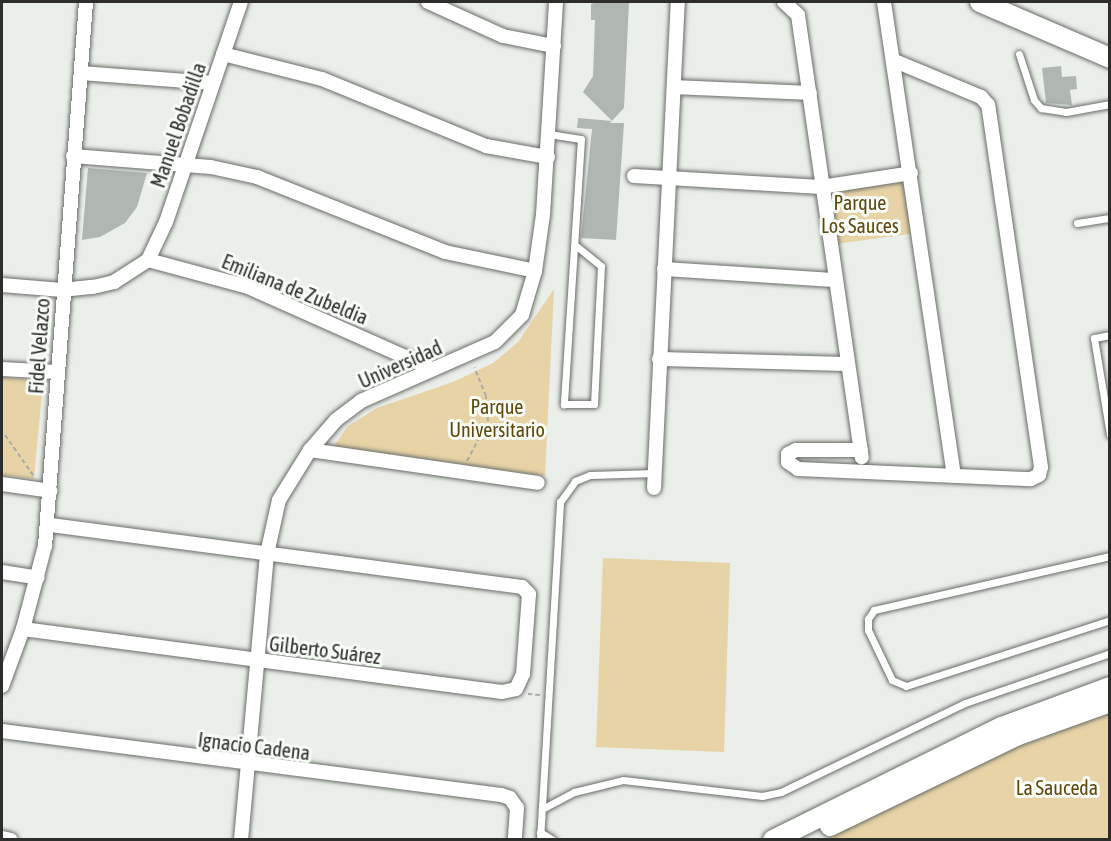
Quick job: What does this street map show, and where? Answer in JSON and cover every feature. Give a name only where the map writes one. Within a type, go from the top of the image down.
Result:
[{"type":"main road","points":[[980,2],[1110,58]]},
{"type":"main road","points":[[773,840],[1002,727],[1110,687]]},
{"type":"main road","points":[[803,840],[1018,735],[1110,702]]},
{"type":"street","name":"Fidel Velazco","points":[[2,686],[6,660],[23,629],[38,578],[48,525],[62,290],[86,2]]},
{"type":"street","name":"Manuel Bobadilla","points":[[148,261],[242,2]]},
{"type":"street","points":[[428,2],[503,36],[554,46]]},
{"type":"street","name":"Universidad","points":[[241,840],[267,554],[279,500],[310,450],[336,420],[361,401],[467,356],[513,327],[522,315],[536,271],[548,157],[556,2]]},
{"type":"street","points":[[654,488],[678,2]]},
{"type":"street","points":[[784,2],[798,15],[834,280],[864,471]]},
{"type":"street","points":[[884,2],[895,62],[954,476]]},
{"type":"street","points":[[223,54],[322,79],[486,146],[548,157]]},
{"type":"street","points":[[861,450],[796,450],[788,454],[788,462],[798,469],[1031,479],[1039,475],[1041,467],[1002,191],[986,100],[895,62]]},
{"type":"street","points":[[81,73],[213,83]]},
{"type":"street","points":[[674,87],[810,93]]},
{"type":"street","points":[[73,156],[185,164],[257,177],[445,252],[536,271]]},
{"type":"street","points":[[634,176],[669,176],[821,187],[911,173]]},
{"type":"street","points":[[2,285],[62,290],[114,282],[148,261]]},
{"type":"street","name":"Emiliana de Zubeldia","points":[[148,261],[248,287],[432,369]]},
{"type":"street","points":[[664,269],[834,280]]},
{"type":"street","points":[[659,359],[848,364]]},
{"type":"street","points":[[2,369],[57,372]]},
{"type":"street","points":[[310,450],[538,483]]},
{"type":"street","points":[[2,483],[51,491]]},
{"type":"street","points":[[48,525],[267,554]]},
{"type":"street","name":"Gilberto Suárez","points":[[23,629],[510,692],[516,689],[523,674],[529,594],[522,587],[267,554]]},
{"type":"street","points":[[2,572],[38,578]]},
{"type":"street","name":"Ignacio Cadena","points":[[2,731],[248,765],[501,795],[510,798],[517,808],[515,840]]},
{"type":"street","points":[[2,838],[12,840]]},
{"type":"lane","points":[[1019,54],[1034,100],[1041,108],[1066,112],[1110,104]]},
{"type":"lane","points":[[549,134],[581,139],[576,246],[564,404],[594,404],[601,266],[576,246]]},
{"type":"lane","points":[[1077,223],[1110,218]]},
{"type":"lane","points":[[1110,335],[1094,338],[1110,435]]},
{"type":"lane","points":[[553,840],[540,836],[560,502],[575,481],[590,475],[655,473]]},
{"type":"lane","points":[[1110,556],[874,610],[868,619],[868,630],[891,680],[906,686],[1110,620]]},
{"type":"lane","points":[[542,809],[574,792],[623,780],[762,796],[782,792],[965,703],[1110,653]]},
{"type":"path","points":[[461,471],[488,421],[486,396],[467,356]]},
{"type":"path","points":[[5,435],[34,477]]},
{"type":"green space","name":"Parque Los Sauces","points":[[910,179],[917,233],[835,244],[827,190]]},
{"type":"green space","name":"Parque Universitario","points":[[554,289],[545,476],[334,446],[348,426],[377,408],[453,382],[493,363],[518,342]]},
{"type":"green space","points":[[2,377],[43,381],[34,479],[2,475]]},
{"type":"green space","points":[[603,558],[730,563],[724,752],[596,747]]},
{"type":"green space","name":"La Sauceda","points":[[1109,713],[1109,839],[824,840],[1013,748]]},
{"type":"building","points":[[629,2],[624,108],[612,121],[583,92],[593,76],[595,20],[591,20],[591,4]]},
{"type":"building","points":[[1061,66],[1062,77],[1076,76],[1077,89],[1070,90],[1072,105],[1046,103],[1042,68]]},
{"type":"building","points":[[578,118],[612,121],[610,123],[624,123],[616,240],[581,238],[592,129],[577,128]]},
{"type":"building","points":[[88,168],[147,173],[137,207],[125,223],[100,237],[82,240]]}]
